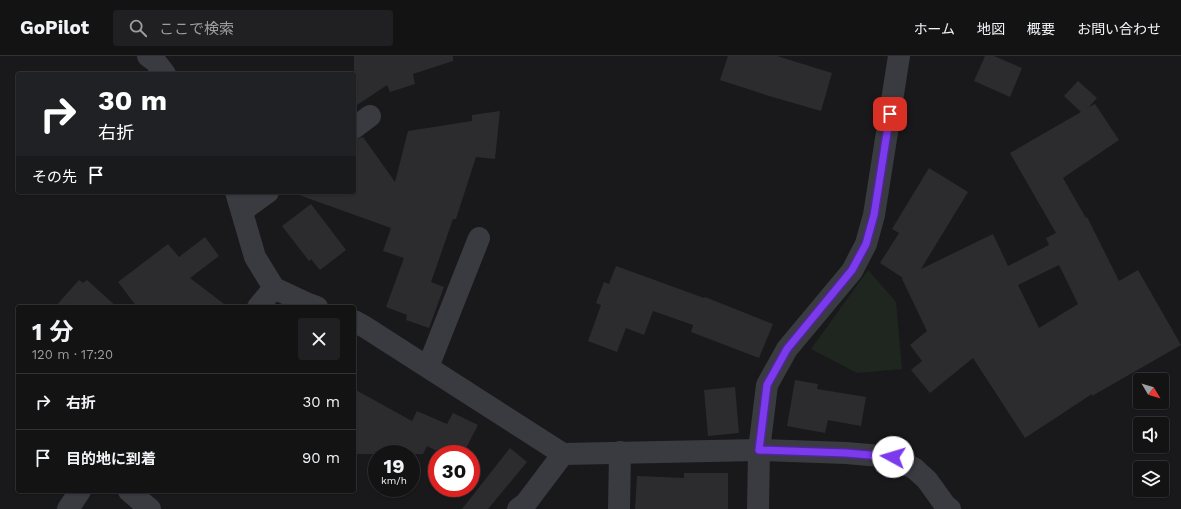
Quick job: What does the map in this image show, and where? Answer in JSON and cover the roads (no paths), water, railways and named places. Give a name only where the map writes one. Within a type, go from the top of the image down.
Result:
[{"type":"street","points":[[758,509],[759,450],[767,385],[787,349],[852,270],[866,244],[874,215],[899,56]]},
{"type":"street","points":[[262,194],[239,202],[255,257],[274,288],[312,305]]},
{"type":"street","points":[[428,367],[479,238]]},
{"type":"street","points":[[260,305],[274,288]]},
{"type":"street","points":[[356,322],[563,454],[759,450],[846,453],[893,457],[916,469],[927,480],[945,505],[950,509]]},
{"type":"street","points":[[619,509],[620,452]]},
{"type":"street","points":[[518,509],[526,503],[563,454]]},
{"type":"street","points":[[68,509],[79,493]]},
{"type":"street","points":[[131,493],[150,509]]}]
